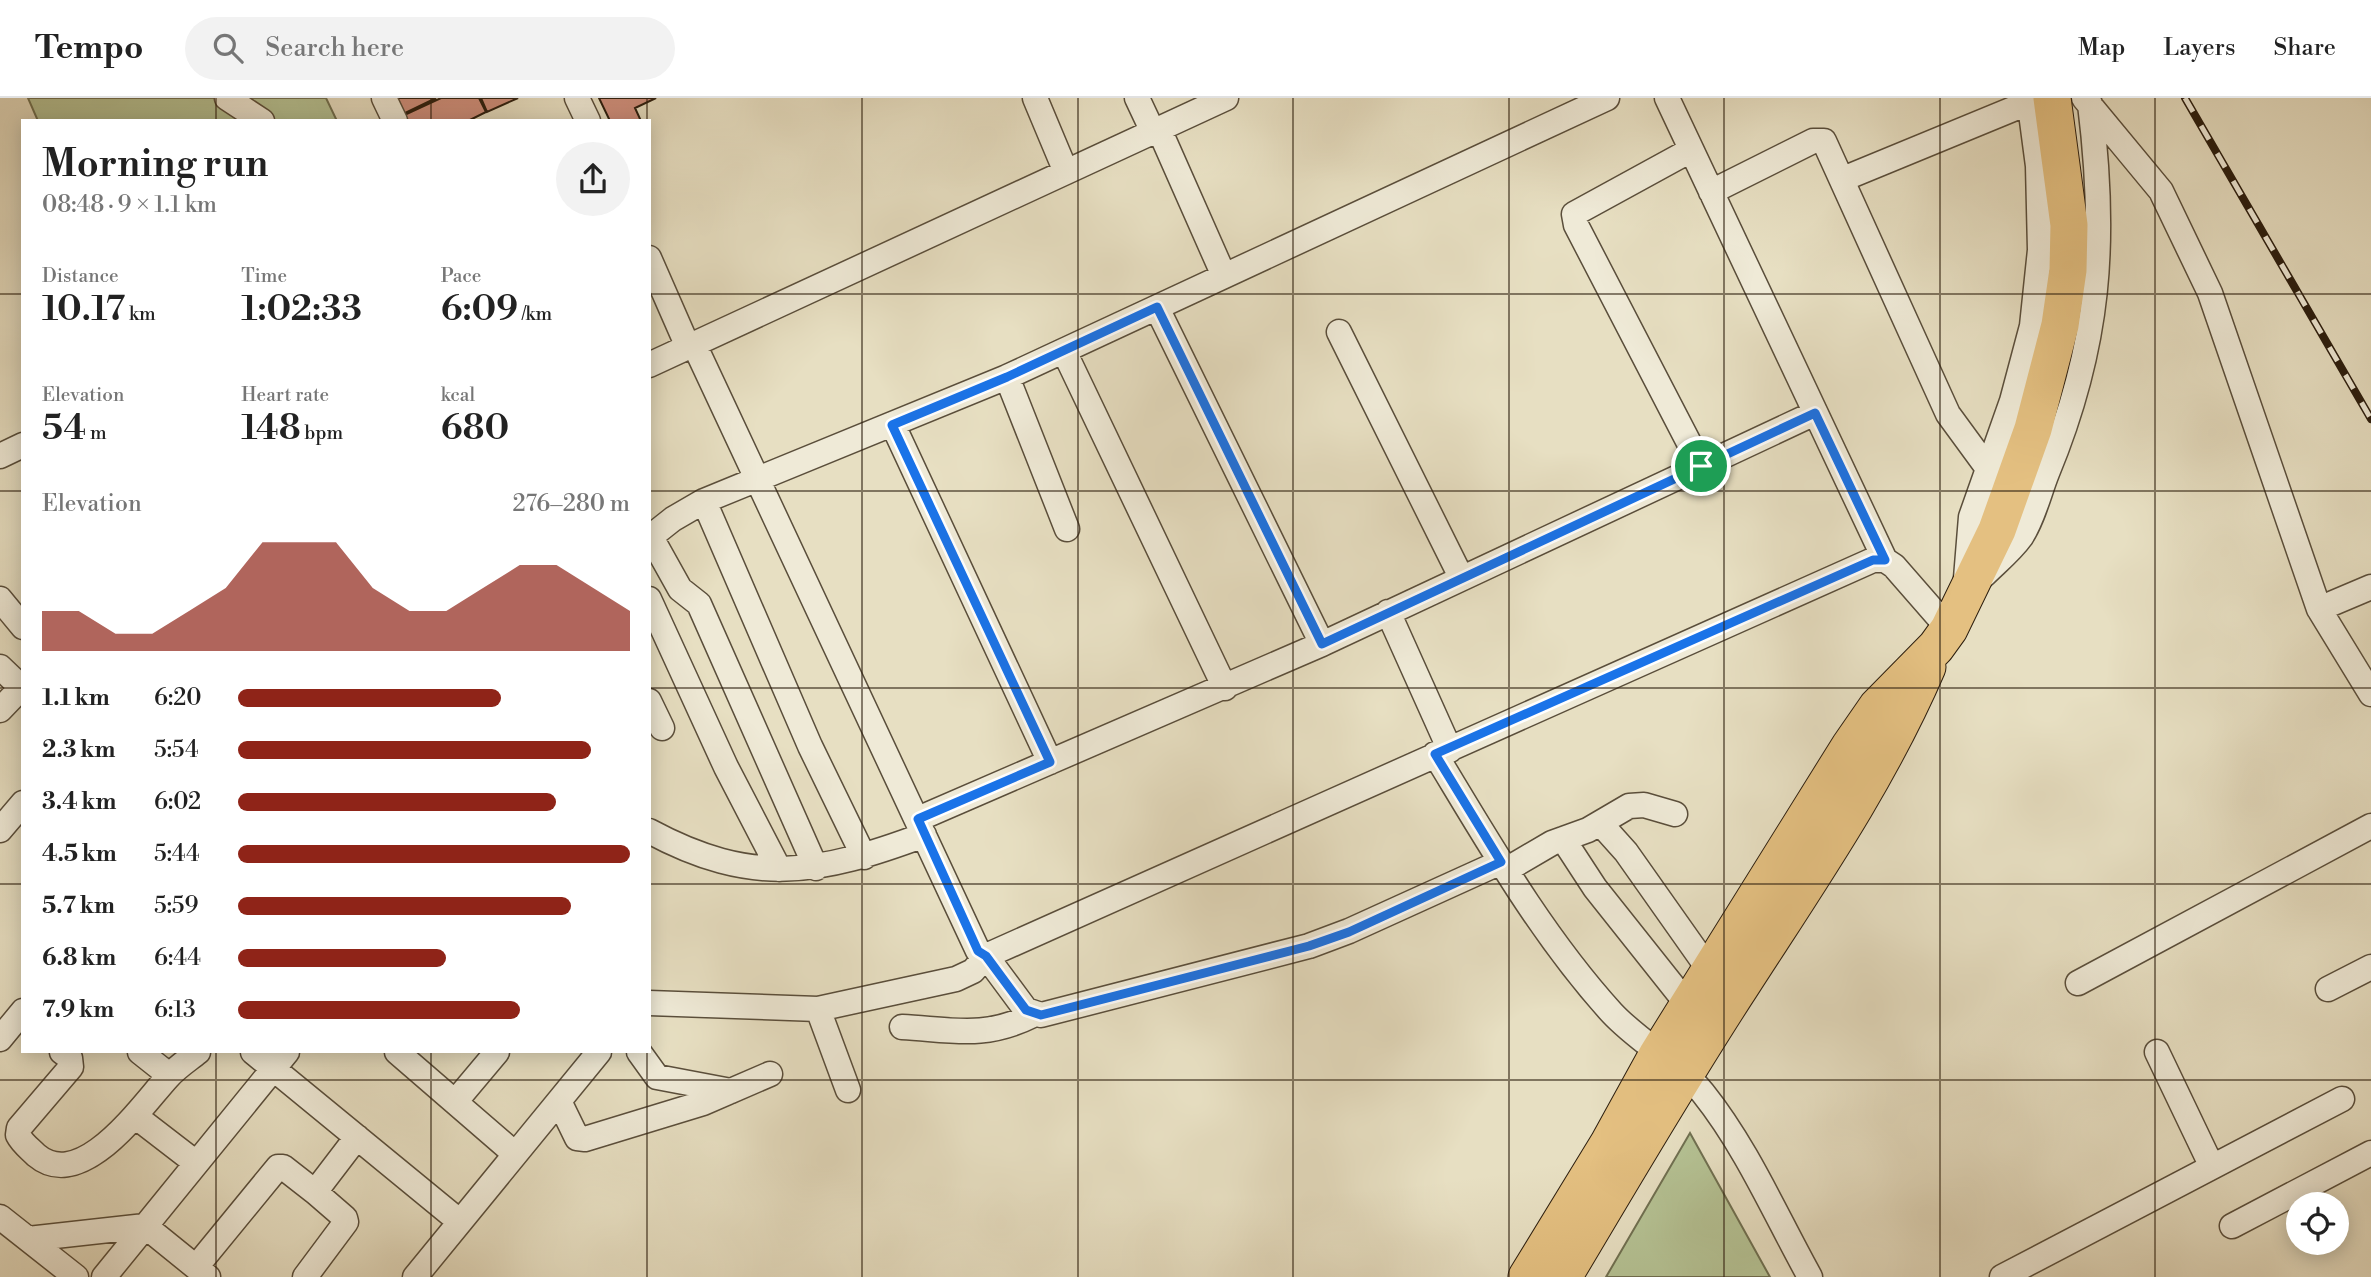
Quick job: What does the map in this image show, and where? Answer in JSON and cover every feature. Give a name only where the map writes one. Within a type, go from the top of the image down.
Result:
[{"type":"highway","points":[[1528,1277],[1609,1143],[1671,1063],[1864,793],[1902,726],[1997,530],[2047,381],[2068,270],[2069,225],[2037,99]]},
{"type":"highway","points":[[1563,1277],[1671,1063],[1688,1005],[1877,706],[1943,638]]},
{"type":"street","points":[[227,98],[259,119]]},
{"type":"street","points":[[384,98],[394,119]]},
{"type":"street","points":[[577,98],[586,119]]},
{"type":"street","points":[[1035,98],[1066,172]]},
{"type":"street","points":[[1137,98],[1156,130],[1224,276]]},
{"type":"street","points":[[651,364],[1226,98]]},
{"type":"street","points":[[651,537],[704,501],[1007,377],[1607,98]]},
{"type":"street","points":[[1667,98],[1885,560],[1894,566],[1943,638]]},
{"type":"street","points":[[1843,179],[2037,99],[2040,250],[2032,326],[2012,401],[1971,517],[1964,596]]},
{"type":"street","points":[[1964,596],[2022,536],[2068,423],[2082,373],[2100,247],[2098,173],[2088,100]]},
{"type":"street","points":[[2088,100],[2161,191],[2210,293],[2319,609],[2371,694]]},
{"type":"street","points":[[1711,192],[1817,140],[1827,144],[1948,414],[1989,470]]},
{"type":"street","points":[[1691,150],[1574,214],[1576,225],[1701,466]]},
{"type":"street","points":[[651,262],[758,480],[978,951],[986,956],[1026,1010],[1033,1015]]},
{"type":"street","points":[[1157,307],[1322,644]]},
{"type":"street","points":[[1339,331],[1461,577]]},
{"type":"street","points":[[1064,351],[1225,688]]},
{"type":"street","points":[[1007,377],[1068,529]]},
{"type":"street","points":[[651,832],[724,861],[779,869],[816,868],[864,857],[1050,762],[1322,644],[1815,413]]},
{"type":"street","points":[[892,425],[1050,762]]},
{"type":"street","points":[[0,456],[21,446]]},
{"type":"street","points":[[704,501],[810,746],[864,857]]},
{"type":"street","points":[[651,540],[680,589],[699,604],[816,868]]},
{"type":"street","points":[[651,1003],[818,1009],[956,979],[973,971],[986,956],[1873,560],[1885,560]]},
{"type":"street","points":[[2319,609],[2371,587]]},
{"type":"street","points":[[0,599],[21,625]]},
{"type":"street","points":[[651,603],[726,767],[779,869]]},
{"type":"street","points":[[1388,612],[1442,752],[1503,866],[1537,916],[1611,1011],[1671,1063],[1722,1119],[1810,1277]]},
{"type":"street","points":[[0,667],[21,686]]},
{"type":"street","points":[[0,710],[21,688]]},
{"type":"street","points":[[651,705],[662,728]]},
{"type":"street","points":[[902,1027],[959,1033],[999,1030],[1033,1015],[1309,946],[1349,932],[1503,866],[1600,823],[1634,804],[1675,814]]},
{"type":"street","points":[[0,830],[21,805]]},
{"type":"street","points":[[1600,823],[1626,852],[1710,971]]},
{"type":"street","points":[[2078,983],[2371,826]]},
{"type":"street","points":[[1563,838],[1595,888],[1688,1005]]},
{"type":"street","points":[[2328,989],[2371,967]]},
{"type":"street","points":[[818,1009],[848,1090]]},
{"type":"street","points":[[0,1039],[21,1016]]},
{"type":"street","points":[[2157,1052],[2212,1167]]},
{"type":"street","points":[[63,1053],[70,1058],[71,1067],[19,1128],[21,1141],[43,1160],[66,1164],[94,1153],[135,1116],[169,1075],[197,1053]]},
{"type":"street","points":[[141,1053],[169,1075]]},
{"type":"street","points":[[256,1053],[281,1060],[357,1137],[459,1221]]},
{"type":"street","points":[[398,1053],[515,1154]]},
{"type":"street","points":[[455,1102],[496,1053]]},
{"type":"street","points":[[425,1273],[459,1221],[598,1053]]},
{"type":"street","points":[[640,1053],[657,1077],[731,1091]]},
{"type":"street","points":[[104,1277],[281,1060]]},
{"type":"street","points":[[559,1101],[571,1131],[577,1138],[585,1139],[693,1107],[770,1074]]},
{"type":"street","points":[[2002,1277],[2342,1099]]},
{"type":"street","points":[[135,1116],[196,1163]]},
{"type":"street","points":[[314,1192],[357,1137]]},
{"type":"street","points":[[2232,1226],[2371,1153]]},
{"type":"street","points":[[28,1239],[145,1226],[202,1272],[278,1167],[283,1167],[345,1218],[346,1222],[305,1277]]},
{"type":"street","points":[[0,1217],[76,1277]]},
{"type":"green space","points":[[28,98],[326,98],[336,119],[37,119]]},
{"type":"green space","points":[[1690,1133],[1770,1277],[1606,1277]]},
{"type":"building","points":[[390,98],[436,98],[399,116]]},
{"type":"building","points":[[441,98],[479,98],[486,112],[472,119],[400,117]]},
{"type":"building","points":[[481,98],[518,98],[487,112]]},
{"type":"building","points":[[599,98],[656,98],[635,108],[640,119],[609,119]]},
{"type":"railway","points":[[2185,98],[2371,419]]},
{"type":"route","points":[[1157,307],[1322,644],[1701,466],[1815,413],[1885,560],[1873,560],[1450,750],[1435,754],[1501,862],[1349,932],[1309,946],[1041,1015],[1033,1015],[1026,1010],[986,956],[978,951],[918,819],[1050,762],[892,425],[1007,377],[1157,307]]}]
